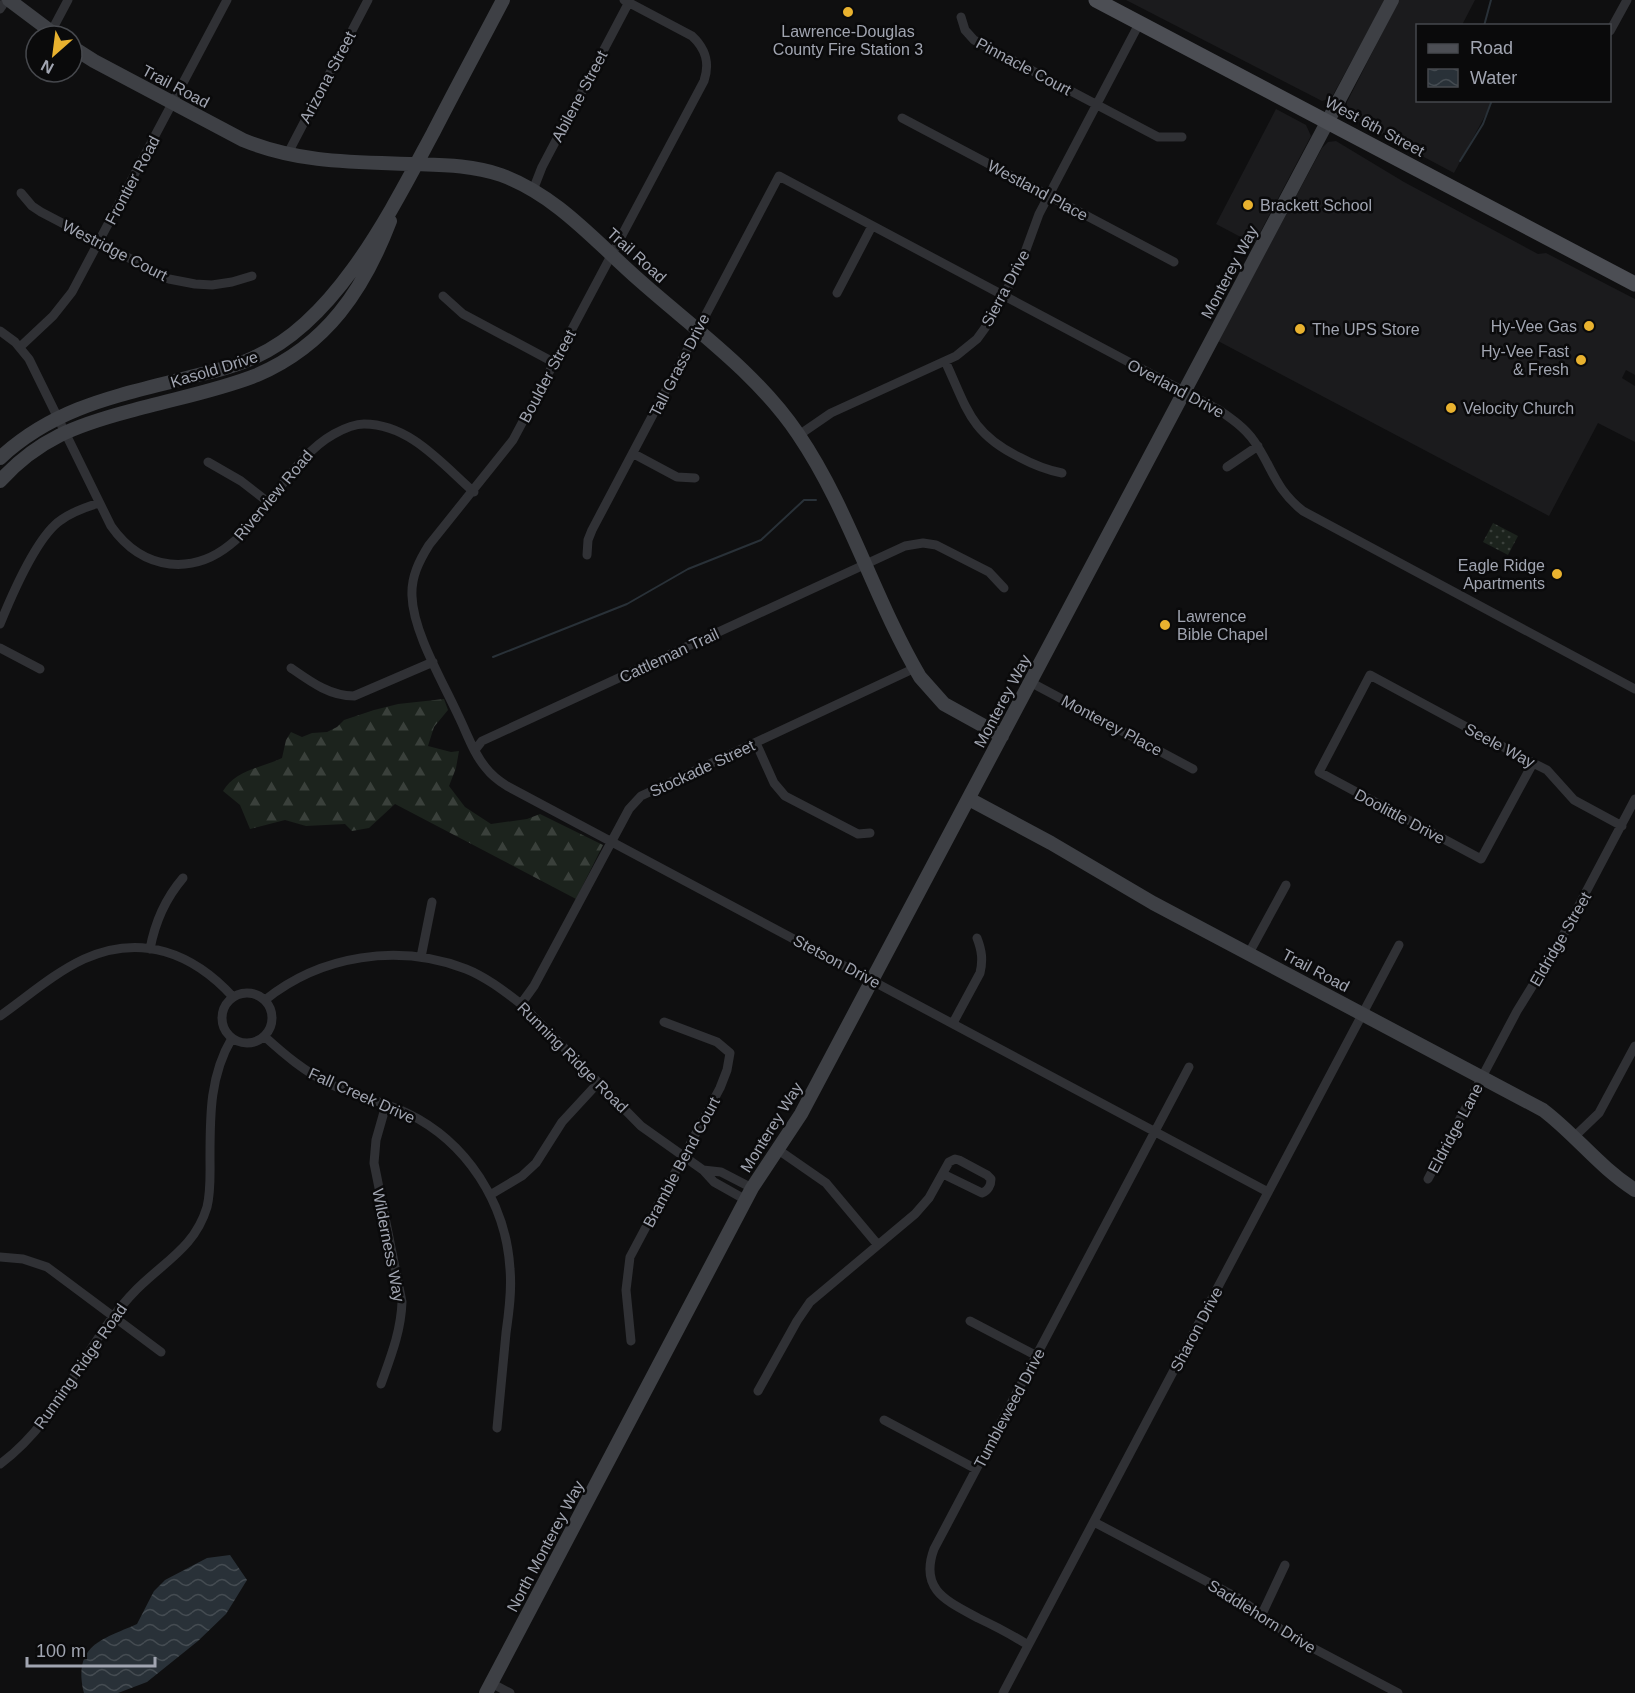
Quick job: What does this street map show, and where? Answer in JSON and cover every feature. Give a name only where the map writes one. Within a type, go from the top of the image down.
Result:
[{"type":"main road","name":"West 6th Street","points":[[1105,2],[1635,284]]},
{"type":"street","points":[[0,9],[8,0],[40,24]]},
{"type":"street","points":[[58,24],[68,0]]},
{"type":"street","name":"Frontier Road","points":[[20,347],[63,305],[72,292],[227,0]]},
{"type":"street","name":"Arizona Street","points":[[286,155],[368,0]]},
{"type":"street","name":"Kasold Drive","points":[[0,458],[30,433],[58,417],[97,402],[256,357],[311,320],[325,306],[354,266],[401,193],[503,0]]},
{"type":"street","name":"Monterey Way","points":[[634,1414],[749,1194],[801,1114],[1392,0]]},
{"type":"street","points":[[1611,29],[1627,0]]},
{"type":"street","name":"Boulder Street","points":[[447,690],[433,662],[413,609],[413,581],[418,564],[429,545],[474,492],[513,440],[704,81],[707,64],[705,53],[699,43],[692,36],[626,1]]},
{"type":"street","name":"Abilene Street","points":[[533,190],[542,167],[626,1]]},
{"type":"street","name":"Pinnacle Court","points":[[961,18],[965,30],[974,40],[1158,137],[1182,137]]},
{"type":"street","name":"Sierra Drive","points":[[799,435],[831,413],[945,362],[977,339],[986,328],[1020,266],[1048,195],[1140,22]]},
{"type":"street","name":"Trail Road","points":[[84,54],[243,140],[286,155],[324,161],[478,169],[500,175],[533,190],[553,204],[698,329],[769,398],[799,435],[816,461],[915,668],[928,687],[944,704],[1002,736]]},
{"type":"street","name":"Westland Place","points":[[902,118],[1174,262]]},
{"type":"street","name":"Overland Drive","points":[[779,176],[1231,417],[1258,446],[1280,488],[1294,504],[1310,515],[1635,689]]},
{"type":"street","name":"Tall Grass Drive","points":[[587,555],[588,540],[592,530],[779,176]]},
{"type":"street","name":"Westridge Court","points":[[21,193],[42,212],[157,274],[183,282],[212,285],[252,276]]},
{"type":"street","name":"Kasold Drive","points":[[0,481],[27,456],[65,432],[85,423],[228,385],[272,368],[306,346],[346,307],[363,282],[379,252],[401,193]]},
{"type":"street","points":[[837,293],[872,226]]},
{"type":"street","points":[[443,296],[463,314],[555,363]]},
{"type":"street","name":"Riverview Road","points":[[0,331],[20,347],[33,366],[111,526],[129,547],[150,559],[179,565],[202,561],[220,553],[237,539],[315,446],[339,431],[357,425],[381,426],[407,436],[474,492]]},
{"type":"street","points":[[945,362],[974,423],[982,434],[1000,448],[1044,470],[1062,473]]},
{"type":"street","points":[[1227,467],[1258,446]]},
{"type":"street","points":[[634,454],[677,477],[695,478]]},
{"type":"street","points":[[208,462],[241,481],[268,502]]},
{"type":"street","points":[[0,624],[28,565],[50,529],[71,514],[99,503]]},
{"type":"street","name":"Cattleman Trail","points":[[475,750],[482,741],[905,546],[932,544],[989,572],[1004,588]]},
{"type":"street","points":[[0,648],[40,669]]},
{"type":"street","points":[[291,668],[327,691],[354,696],[433,662]]},
{"type":"street","name":"Stockade Street","points":[[521,1004],[534,986],[629,809],[641,796],[915,668]]},
{"type":"street","name":"Seele Way","points":[[1318,772],[1370,675],[1547,770],[1574,800],[1622,826]]},
{"type":"street","name":"Monterey Place","points":[[1030,682],[1193,769]]},
{"type":"street","name":"Stetson Drive","points":[[447,690],[486,769],[507,786],[1268,1192]]},
{"type":"street","points":[[756,743],[774,783],[785,796],[858,834],[870,833]]},
{"type":"street","name":"Doolittle Drive","points":[[1318,772],[1481,859],[1533,763]]},
{"type":"street","name":"Trail Road","points":[[969,799],[1051,843],[1153,903],[1543,1110],[1574,1137],[1608,1172],[1635,1190]]},
{"type":"street","name":"Eldridge Street","points":[[1482,1077],[1517,1011],[1546,967],[1635,799]]},
{"type":"street","points":[[150,949],[164,904],[183,878]]},
{"type":"street","points":[[1249,953],[1286,885]]},
{"type":"street","points":[[421,957],[432,902]]},
{"type":"street","points":[[952,1023],[980,973],[982,956],[977,938]]},
{"type":"street","name":"Sharon Drive","points":[[1003,1693],[1399,945]]},
{"type":"street","points":[[0,1016],[70,967],[85,959],[120,949],[150,949],[173,954],[198,966],[233,998]]},
{"type":"street","name":"Running Ridge Road","points":[[265,1000],[285,984],[302,975],[341,961],[387,954],[421,957],[467,970],[498,987],[521,1004],[641,1126],[703,1170],[714,1182],[749,1194]]},
{"type":"street","points":[[246,993],[260,996],[265,1000],[272,1014],[269,1030],[264,1036],[249,1042],[232,1038],[222,1017],[233,998],[246,993]]},
{"type":"street","name":"Bramble Bend Court","points":[[631,1341],[626,1290],[630,1257],[720,1088],[730,1053],[717,1042],[664,1022]]},
{"type":"street","name":"Fall Creek Drive","points":[[264,1036],[292,1062],[313,1075],[423,1121],[443,1136],[483,1180],[504,1231],[510,1269],[510,1297],[497,1428]]},
{"type":"street","name":"Running Ridge Road","points":[[0,1464],[13,1455],[49,1414],[114,1316],[136,1290],[191,1240],[203,1217],[210,1189],[211,1101],[218,1067],[232,1038]]},
{"type":"street","points":[[1574,1137],[1593,1120],[1606,1101],[1635,1046]]},
{"type":"street","name":"Tumbleweed Drive","points":[[1028,1645],[949,1602],[934,1588],[929,1575],[929,1561],[1189,1067]]},
{"type":"street","name":"Eldridge Lane","points":[[1428,1179],[1482,1077]]},
{"type":"street","points":[[490,1195],[522,1176],[536,1163],[562,1122],[598,1083]]},
{"type":"street","name":"Wilderness Way","points":[[381,1384],[396,1343],[402,1302],[374,1163],[376,1140],[387,1105]]},
{"type":"street","points":[[777,1149],[826,1183],[878,1245]]},
{"type":"street","points":[[758,1391],[810,1302],[915,1214],[929,1198],[943,1174],[950,1162],[955,1159],[959,1160],[987,1175],[991,1179],[991,1184],[986,1192],[982,1193],[943,1174]]},
{"type":"street","name":"Running Ridge Road","points":[[703,1170],[721,1172],[749,1194]]},
{"type":"street","points":[[0,1257],[23,1259],[46,1267],[161,1352]]},
{"type":"street","points":[[970,1321],[1036,1356]]},
{"type":"street","name":"North Monterey Way","points":[[489,1688],[634,1414]]},
{"type":"street","points":[[884,1420],[976,1469]]},
{"type":"street","name":"Saddlehorn Drive","points":[[1094,1522],[1240,1599],[1290,1636],[1398,1693]]},
{"type":"street","points":[[1262,1614],[1285,1565]]},
{"type":"street","points":[[489,1688],[510,1693]]},
{"type":"shaded area","points":[[1126,0],[1385,0],[1333,95],[1322,101]]},
{"type":"shaded area","points":[[1399,0],[1475,0],[1463,24],[1416,24],[1416,102],[1492,102],[1454,173],[1349,117],[1346,113],[1347,102]]},
{"type":"shaded area","points":[[1276,109],[1306,125],[1311,136],[1254,244],[1216,224]]},
{"type":"shaded area","points":[[1336,141],[1404,182],[1538,254],[1546,253],[1635,299],[1635,375],[1626,370],[1622,378],[1635,386],[1635,442],[1598,423],[1549,516],[1218,341],[1322,148],[1328,142]]},
{"type":"green space","points":[[1493,523],[1518,536],[1508,555],[1483,542]]},
{"type":"green space","points":[[444,699],[448,710],[434,727],[428,746],[451,752],[459,751],[449,786],[465,807],[491,824],[527,819],[540,814],[603,845],[576,899],[395,804],[369,828],[352,831],[345,824],[306,826],[285,820],[250,829],[240,805],[223,791],[235,778],[249,770],[282,758],[286,740],[291,732],[302,737],[312,733],[327,732],[344,720],[374,710],[398,704]]},
{"type":"water","points":[[230,1555],[247,1580],[226,1614],[198,1641],[147,1682],[118,1693],[84,1693],[83,1664],[86,1654],[93,1646],[137,1624],[154,1591],[165,1580],[207,1558]]},
{"type":"waterway","points":[[1485,24],[1491,0]]},
{"type":"waterway","points":[[1460,161],[1483,124],[1491,102]]},
{"type":"waterway","points":[[493,657],[627,604],[688,569],[761,540],[804,500],[816,500]]},
{"type":"place","name":"Lawrence-Douglas County Fire Station 3","points":[[848,12]]},
{"type":"place","name":"Brackett School","points":[[1248,205]]},
{"type":"place","name":"Hy-Vee Gas","points":[[1589,326]]},
{"type":"place","name":"The UPS Store","points":[[1300,329]]},
{"type":"place","name":"Hy-Vee Fast & Fresh","points":[[1581,360]]},
{"type":"place","name":"Velocity Church","points":[[1451,408]]},
{"type":"place","name":"Eagle Ridge Apartments","points":[[1557,574]]},
{"type":"place","name":"Lawrence Bible Chapel","points":[[1165,625]]}]
